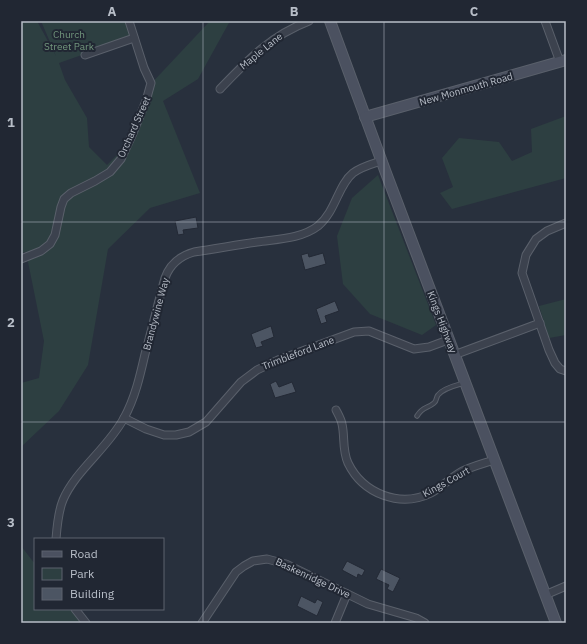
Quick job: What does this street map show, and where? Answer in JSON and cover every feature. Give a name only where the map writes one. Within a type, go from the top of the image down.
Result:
[{"type":"street","name":"Orchard Street","points":[[21,259],[41,251],[53,240],[61,207],[68,195],[105,176],[121,159],[146,101],[151,83],[144,68],[129,21]]},
{"type":"street","name":"Maple Lane","points":[[220,89],[250,58],[265,46],[289,29],[309,21]]},
{"type":"street","name":"Kings Highway","points":[[330,21],[464,383],[556,623]]},
{"type":"street","points":[[546,21],[563,61]]},
{"type":"street","points":[[85,55],[134,38]]},
{"type":"street","name":"New Monmouth Road","points":[[365,117],[563,61]]},
{"type":"street","name":"Brandywine Way","points":[[56,538],[61,504],[66,492],[72,483],[104,447],[124,418],[138,381],[165,278],[173,264],[184,255],[194,252],[292,237],[308,232],[318,226],[328,216],[350,176],[357,170],[381,161]]},
{"type":"street","points":[[566,223],[542,234],[533,242],[526,254],[523,266],[523,276],[549,350],[555,363],[560,369],[566,371]]},
{"type":"street","points":[[454,354],[540,323]]},
{"type":"street","name":"Trimbleford Lane","points":[[124,418],[146,429],[164,435],[176,435],[189,432],[206,422],[241,382],[257,370],[278,360],[354,332],[369,331],[414,349],[429,347],[448,340]]},
{"type":"street","name":"Kings Court","points":[[336,410],[342,424],[345,454],[351,468],[366,486],[381,495],[390,498],[406,499],[425,496],[460,473],[494,460]]},
{"type":"street","name":"Baskenridge Drive","points":[[202,623],[236,572],[244,566],[261,559],[280,561],[379,608],[416,618],[425,623]]},
{"type":"street","points":[[545,595],[566,586]]},
{"type":"street","points":[[335,623],[347,594]]},
{"type":"street","points":[[76,610],[86,623]]},
{"type":"lane","points":[[416,416],[420,409],[433,404],[442,391],[464,383]]},
{"type":"green space","name":"Church Street Park","points":[[21,21],[37,21],[56,56],[41,21],[128,21],[133,37],[59,63],[65,80],[87,118],[89,147],[107,165],[130,142],[148,87],[210,21],[230,21],[198,79],[163,101],[200,193],[150,208],[108,249],[88,365],[59,411],[21,447],[21,383],[39,378],[44,341],[26,252],[21,253]]},
{"type":"green space","points":[[566,116],[566,178],[452,209],[440,193],[453,187],[442,158],[459,138],[499,142],[512,161],[532,152],[531,129]]},
{"type":"green space","points":[[378,175],[436,325],[422,335],[370,314],[343,284],[337,236],[352,198]]},
{"type":"green space","points":[[566,299],[566,335],[549,338],[539,306]]},
{"type":"green space","points":[[21,546],[34,563],[34,610],[72,610],[83,623],[21,623]]},
{"type":"building","points":[[196,217],[198,228],[183,230],[184,234],[178,235],[175,221]]},
{"type":"building","points":[[308,253],[309,257],[323,253],[326,264],[305,270],[301,255]]},
{"type":"building","points":[[335,301],[339,311],[325,316],[327,322],[321,324],[316,309]]},
{"type":"building","points":[[271,326],[274,337],[261,342],[263,346],[256,348],[251,334]]},
{"type":"building","points":[[276,381],[279,387],[292,382],[296,392],[275,398],[270,384]]},
{"type":"building","points":[[347,561],[365,570],[362,576],[358,574],[357,578],[342,570]]},
{"type":"building","points":[[381,569],[400,578],[393,592],[387,589],[389,585],[376,579]]},
{"type":"building","points":[[301,596],[315,603],[317,599],[323,602],[317,616],[297,606]]}]
